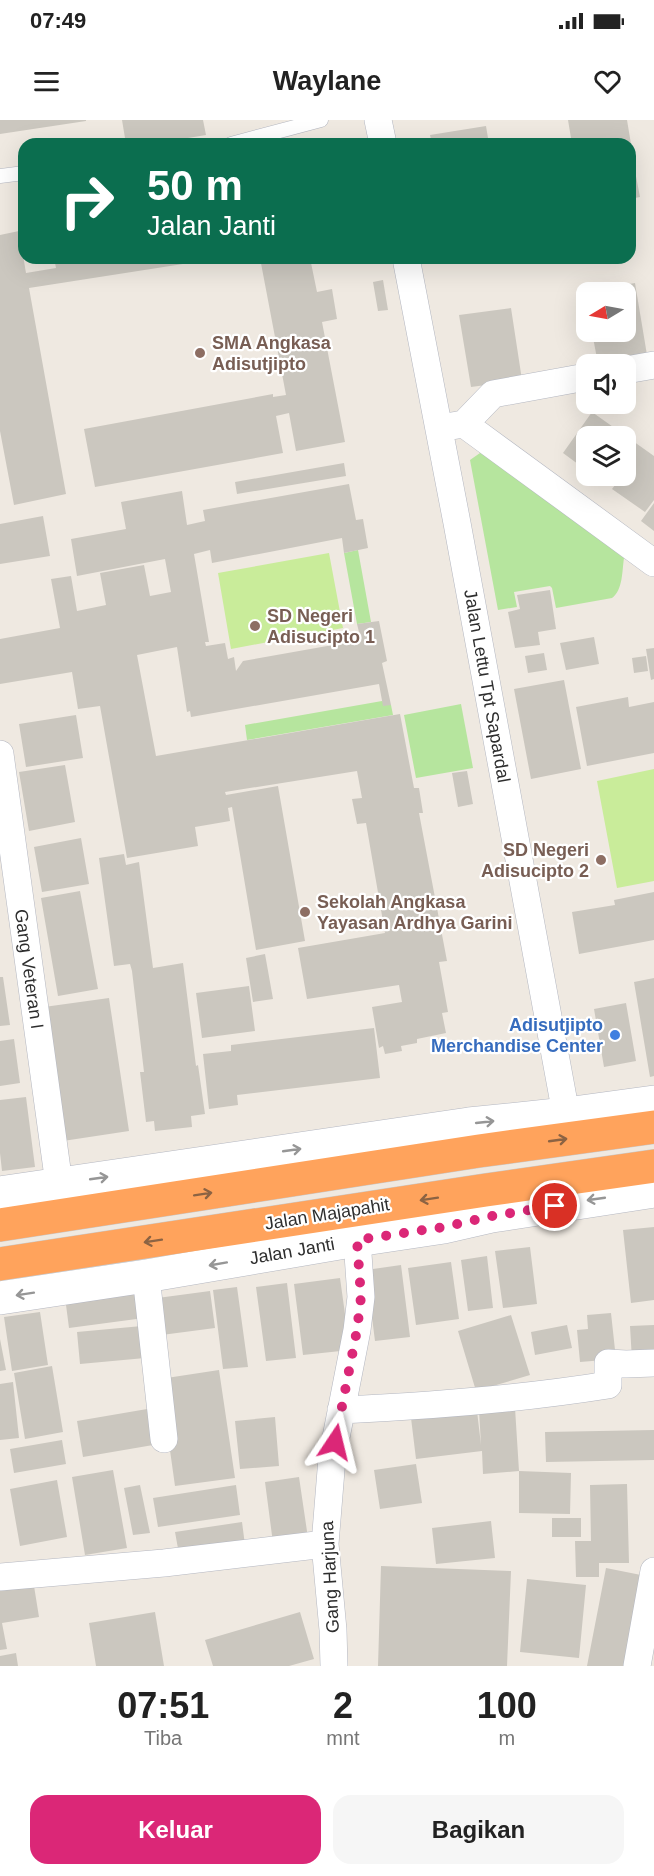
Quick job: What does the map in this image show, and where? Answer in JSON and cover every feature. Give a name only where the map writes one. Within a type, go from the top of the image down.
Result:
[{"type":"highway","points":[[0,1225],[479,1151],[654,1127]]},
{"type":"highway","name":"Jalan Majapahit","points":[[0,1264],[654,1166]]},
{"type":"street","points":[[378,120],[382,138]]},
{"type":"street","name":"Jalan Lettu Tpt Sapardal","points":[[408,264],[452,426],[566,1114]]},
{"type":"street","points":[[636,368],[654,365]]},
{"type":"street","points":[[576,379],[493,394],[452,426],[654,563]]},
{"type":"street","name":"Gang Veteran I","points":[[0,754],[59,1184]]},
{"type":"street","points":[[0,1193],[469,1124],[654,1102]]},
{"type":"street","name":"Jalan Janti","points":[[0,1298],[146,1276],[444,1227],[492,1216],[654,1191]]},
{"type":"street","name":"Gang Harjuna","points":[[334,1666],[325,1544],[332,1458],[357,1330],[361,1297],[357,1240]]},
{"type":"street","points":[[146,1276],[164,1439]]},
{"type":"street","points":[[341,1410],[408,1407],[570,1391],[608,1385],[608,1363],[654,1363]]},
{"type":"street","points":[[0,1577],[164,1563],[325,1544]]},
{"type":"street","points":[[637,1666],[654,1571]]},
{"type":"lane","points":[[254,138],[321,120]]},
{"type":"lane","points":[[0,176],[18,174]]},
{"type":"green space","points":[[480,453],[490,454],[513,470],[624,558],[616,595],[612,598],[556,608],[550,586],[514,592],[517,607],[498,610],[470,460]]},
{"type":"green space","points":[[358,550],[371,622],[357,624],[344,553]]},
{"type":"green space","points":[[329,553],[343,628],[231,649],[218,573]]},
{"type":"green space","points":[[382,701],[391,705],[393,715],[247,740],[245,725]]},
{"type":"green space","points":[[461,704],[473,768],[416,778],[404,715]]},
{"type":"green space","points":[[654,769],[654,881],[617,888],[597,781]]},
{"type":"building","points":[[0,120],[86,120],[86,121],[0,134]]},
{"type":"building","points":[[122,120],[203,120],[206,135],[188,138],[125,138]]},
{"type":"building","points":[[568,120],[627,120],[630,138],[571,138]]},
{"type":"building","points":[[486,126],[488,138],[431,138],[430,135]]},
{"type":"building","points":[[636,176],[640,197],[636,198]]},
{"type":"building","points":[[18,231],[18,264],[24,264],[26,273],[56,268],[55,264],[183,264],[29,288],[66,494],[14,505],[0,431],[0,235]]},
{"type":"building","points":[[261,264],[311,264],[317,292],[332,289],[337,319],[322,322],[345,442],[296,451],[289,413],[276,416],[283,453],[95,487],[84,429],[273,394],[273,397],[286,395]]},
{"type":"building","points":[[383,280],[388,310],[378,311],[373,282]]},
{"type":"building","points":[[636,289],[647,355],[636,357],[636,354],[596,354],[594,342],[636,342]]},
{"type":"building","points":[[511,308],[522,380],[471,387],[459,315]]},
{"type":"building","points":[[591,414],[595,414],[612,426],[582,426]]},
{"type":"building","points":[[576,435],[576,463],[563,453]]},
{"type":"building","points":[[636,443],[654,456],[654,500],[645,512],[612,489],[614,486],[636,486]]},
{"type":"building","points":[[344,463],[346,476],[237,494],[235,482]]},
{"type":"building","points":[[349,484],[356,520],[363,519],[368,548],[344,553],[342,538],[212,563],[210,550],[194,554],[209,642],[205,642],[206,646],[225,643],[228,659],[234,657],[236,671],[243,661],[361,640],[357,624],[379,621],[387,661],[382,663],[391,705],[383,706],[379,684],[191,717],[190,711],[187,712],[177,647],[137,655],[156,756],[400,714],[414,788],[419,788],[423,813],[419,813],[447,961],[439,962],[448,1012],[442,1013],[446,1033],[417,1039],[417,1043],[401,1046],[402,1051],[385,1054],[383,1046],[379,1048],[372,1007],[402,1002],[399,985],[307,999],[298,948],[385,933],[366,823],[357,824],[352,799],[362,798],[357,771],[225,792],[226,795],[278,786],[305,941],[256,950],[232,807],[228,808],[230,821],[195,827],[198,846],[127,858],[100,706],[78,709],[72,672],[0,684],[0,639],[60,628],[51,579],[71,576],[77,611],[106,605],[100,573],[144,565],[150,596],[171,592],[165,559],[77,576],[71,539],[126,529],[121,502],[182,491],[187,525],[205,521],[203,510]]},
{"type":"building","points":[[654,503],[654,531],[641,521]]},
{"type":"building","points":[[43,516],[50,556],[0,564],[0,524]]},
{"type":"building","points":[[550,590],[556,629],[538,632],[540,645],[515,648],[508,612],[520,609],[517,595]]},
{"type":"building","points":[[594,637],[599,664],[566,670],[560,643]]},
{"type":"building","points":[[654,648],[654,679],[651,680],[646,649]]},
{"type":"building","points":[[544,653],[547,670],[528,673],[525,656]]},
{"type":"building","points":[[646,656],[648,671],[634,673],[632,658]]},
{"type":"building","points":[[564,680],[581,769],[531,779],[514,689]]},
{"type":"building","points":[[628,697],[629,707],[654,702],[654,753],[587,766],[576,707]]},
{"type":"building","points":[[76,715],[83,758],[26,767],[19,724]]},
{"type":"building","points":[[65,765],[75,822],[29,831],[19,772]]},
{"type":"building","points":[[467,771],[473,804],[458,807],[452,773]]},
{"type":"building","points":[[81,838],[89,884],[42,892],[34,847]]},
{"type":"building","points":[[124,854],[126,865],[139,862],[153,968],[183,963],[196,1066],[198,1065],[205,1114],[191,1116],[192,1127],[155,1131],[154,1121],[146,1122],[140,1072],[144,1072],[132,971],[130,964],[114,966],[99,858]]},
{"type":"building","points":[[80,891],[98,989],[58,996],[41,898]]},
{"type":"building","points":[[654,892],[654,940],[579,954],[572,912],[615,905],[614,900]]},
{"type":"building","points":[[265,954],[273,999],[253,1002],[246,958]]},
{"type":"building","points":[[0,977],[3,977],[10,1025],[0,1026]]},
{"type":"building","points":[[654,978],[654,1076],[650,1077],[634,982]]},
{"type":"building","points":[[249,986],[255,1031],[202,1038],[196,993]]},
{"type":"building","points":[[109,998],[129,1131],[63,1141],[44,1007]]},
{"type":"building","name":"Adisutjipto Merchandise Center","points":[[626,1003],[636,1061],[604,1067],[594,1009]]},
{"type":"building","points":[[374,1028],[380,1078],[237,1095],[238,1105],[209,1109],[203,1054],[231,1051],[231,1045]]},
{"type":"building","points":[[14,1039],[20,1083],[0,1086],[0,1041]]},
{"type":"building","points":[[26,1097],[35,1167],[2,1171],[0,1100]]},
{"type":"building","points":[[654,1227],[654,1300],[631,1303],[623,1230]]},
{"type":"building","points":[[530,1247],[537,1304],[503,1308],[495,1251]]},
{"type":"building","points":[[487,1256],[493,1308],[468,1311],[461,1260]]},
{"type":"building","points":[[451,1262],[459,1319],[416,1325],[408,1268]]},
{"type":"building","points":[[401,1265],[410,1337],[375,1341],[366,1270]]},
{"type":"building","points":[[340,1278],[350,1350],[303,1355],[294,1284]]},
{"type":"building","points":[[287,1283],[296,1358],[266,1361],[256,1287]]},
{"type":"building","points":[[140,1287],[144,1318],[69,1328],[65,1297]]},
{"type":"building","points":[[237,1287],[248,1367],[223,1369],[213,1290]]},
{"type":"building","points":[[210,1291],[215,1328],[154,1336],[150,1299]]},
{"type":"building","points":[[40,1312],[48,1365],[12,1371],[4,1317]]},
{"type":"building","points":[[611,1313],[616,1359],[580,1362],[577,1330],[588,1329],[587,1315]]},
{"type":"building","points":[[511,1315],[530,1375],[476,1391],[458,1331]]},
{"type":"building","points":[[567,1325],[572,1348],[535,1355],[531,1332]]},
{"type":"building","points":[[654,1325],[654,1359],[632,1360],[630,1326]]},
{"type":"building","points":[[142,1326],[145,1358],[80,1364],[77,1332]]},
{"type":"building","points":[[0,1339],[6,1370],[0,1371]]},
{"type":"building","points":[[52,1366],[63,1432],[25,1439],[14,1373]]},
{"type":"building","points":[[219,1370],[235,1478],[175,1486],[160,1379]]},
{"type":"building","points":[[13,1382],[19,1438],[0,1440],[0,1384]]},
{"type":"building","points":[[153,1408],[159,1444],[83,1457],[77,1421]]},
{"type":"building","points":[[515,1408],[519,1471],[483,1474],[482,1451],[416,1459],[411,1418],[477,1411],[481,1445],[479,1410]]},
{"type":"building","points":[[275,1417],[279,1466],[240,1469],[235,1421]]},
{"type":"building","points":[[654,1430],[654,1460],[546,1462],[545,1432]]},
{"type":"building","points":[[62,1440],[66,1464],[14,1473],[10,1449]]},
{"type":"building","points":[[416,1464],[422,1503],[380,1509],[374,1470]]},
{"type":"building","points":[[113,1470],[127,1548],[85,1555],[72,1477]]},
{"type":"building","points":[[519,1471],[571,1473],[570,1514],[519,1513]]},
{"type":"building","points":[[299,1477],[308,1538],[273,1543],[265,1482]]},
{"type":"building","points":[[57,1480],[67,1537],[20,1546],[10,1489]]},
{"type":"building","points":[[627,1484],[629,1563],[599,1563],[599,1577],[576,1577],[575,1541],[591,1541],[590,1485]]},
{"type":"building","points":[[140,1485],[150,1533],[133,1535],[124,1488]]},
{"type":"building","points":[[236,1485],[240,1515],[158,1527],[153,1498]]},
{"type":"building","points":[[552,1518],[581,1518],[581,1537],[552,1537]]},
{"type":"building","points":[[491,1521],[495,1558],[436,1564],[432,1528]]},
{"type":"building","points":[[242,1522],[245,1545],[179,1554],[175,1532]]},
{"type":"building","points":[[381,1566],[511,1571],[507,1666],[378,1666]]},
{"type":"building","points":[[606,1568],[641,1575],[624,1666],[587,1666]]},
{"type":"building","points":[[527,1579],[586,1585],[579,1658],[520,1652]]},
{"type":"building","points":[[34,1586],[39,1617],[2,1623],[7,1649],[0,1650],[0,1591]]},
{"type":"building","points":[[155,1612],[164,1666],[96,1666],[89,1623]]},
{"type":"building","points":[[300,1612],[314,1659],[289,1666],[213,1666],[205,1640]]},
{"type":"building","points":[[16,1653],[18,1666],[0,1666],[0,1656]]},
{"type":"place","name":"SMA Angkasa Adisutjipto","points":[[200,353]]},
{"type":"place","name":"SD Negeri Adisucipto 1","points":[[255,626]]},
{"type":"place","name":"SD Negeri Adisucipto 2","points":[[601,860]]},
{"type":"place","name":"Sekolah Angkasa Yayasan Ardhya Garini","points":[[305,912]]},
{"type":"place","name":"Adisutjipto Merchandise Center","points":[[615,1035]]},
{"type":"route","points":[[335,1442],[357,1330],[361,1297],[357,1240],[444,1227],[492,1216],[555,1206]]}]
